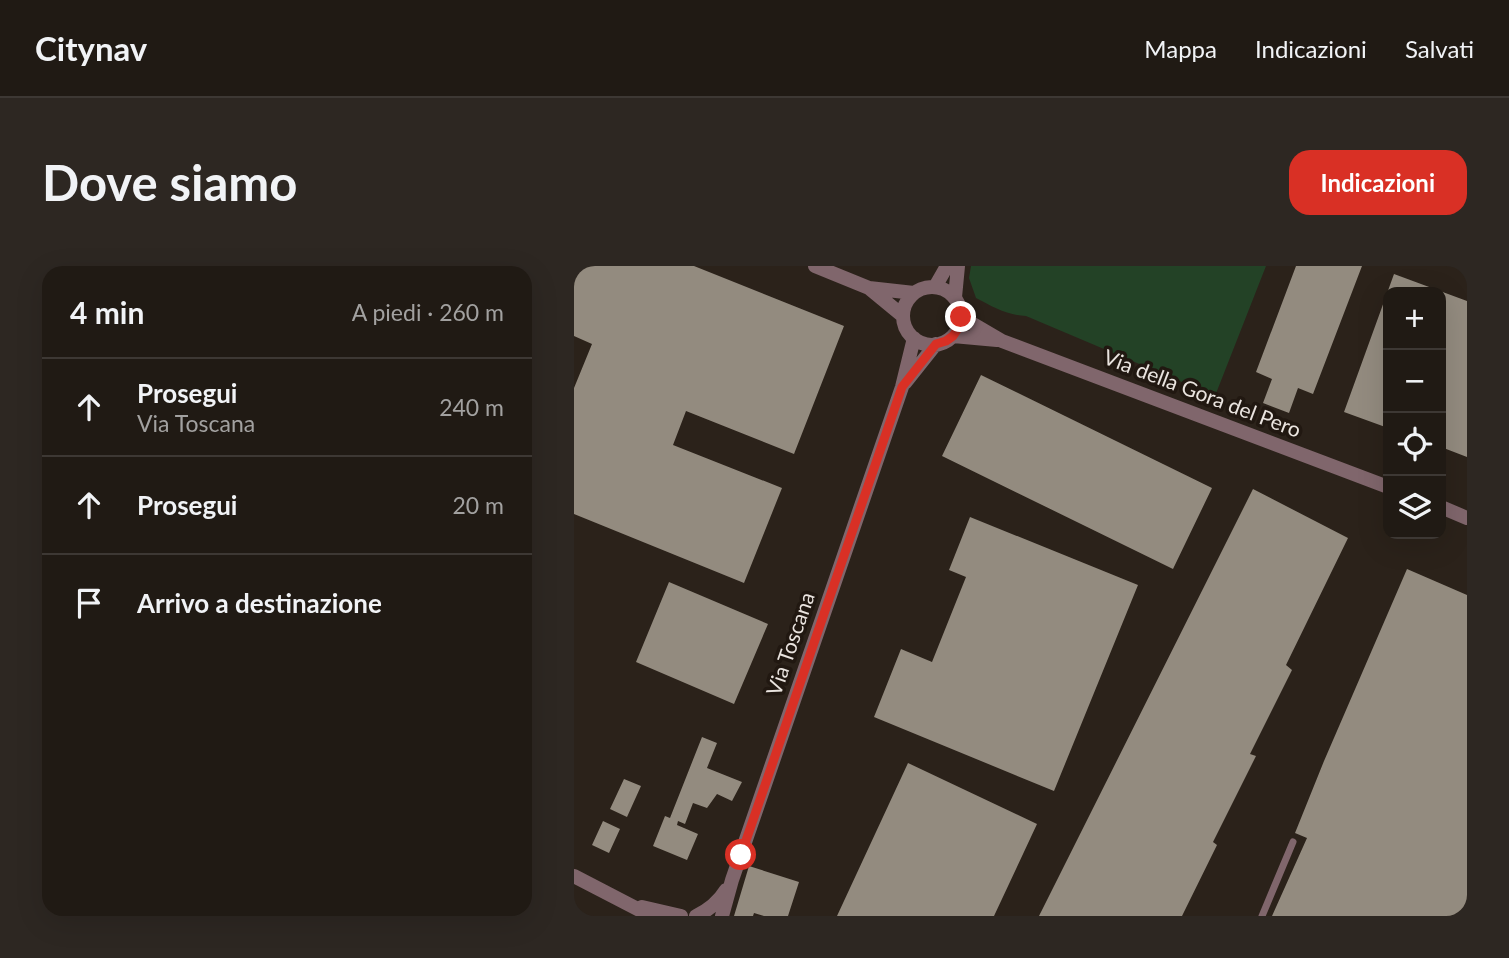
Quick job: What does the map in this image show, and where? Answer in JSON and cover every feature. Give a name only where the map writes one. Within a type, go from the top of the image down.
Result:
[{"type":"street","points":[[815,266],[869,288],[915,293]]},
{"type":"street","points":[[935,287],[947,266]]},
{"type":"street","points":[[955,297],[958,266]]},
{"type":"street","points":[[935,287],[955,297],[960,307],[959,327],[946,341],[936,344],[922,343],[914,338],[906,326],[904,316],[908,300],[915,293],[935,287]]},
{"type":"street","points":[[869,288],[904,316]]},
{"type":"street","name":"Via della Gora del Pero","points":[[961,317],[1002,341],[1383,485]]},
{"type":"street","name":"Via della Gora del Pero","points":[[953,336],[1002,341]]},
{"type":"street","name":"Via Toscana","points":[[722,916],[732,880],[902,387],[914,338]]},
{"type":"street","name":"Via Toscana","points":[[902,387],[936,344]]},
{"type":"street","points":[[1446,509],[1467,518]]},
{"type":"street","points":[[574,876],[651,916]]},
{"type":"street","points":[[696,916],[720,900],[732,880]]},
{"type":"street","points":[[630,904],[641,916]]},
{"type":"street","points":[[630,904],[681,916]]},
{"type":"lane","points":[[1262,916],[1293,842]]},
{"type":"green space","points":[[971,266],[1266,266],[1215,396],[1026,316],[1006,312],[976,298],[969,278]]},
{"type":"building","points":[[574,266],[694,266],[844,326],[794,454],[686,411],[673,445],[782,488],[744,583],[574,514],[574,388],[592,344],[574,336]]},
{"type":"building","points":[[1296,266],[1362,266],[1313,394],[1298,388],[1289,413],[1263,403],[1272,379],[1256,372]]},
{"type":"building","points":[[1394,274],[1429,287],[1389,287]]},
{"type":"building","points":[[1446,293],[1467,301],[1467,457],[1446,449]]},
{"type":"building","points":[[1383,304],[1383,426],[1344,412]]},
{"type":"building","points":[[981,375],[1212,488],[1173,569],[942,456]]},
{"type":"building","points":[[1253,489],[1348,538],[1286,665],[1292,670],[1250,754],[1256,756],[1213,842],[1217,845],[1182,916],[1039,916]]},
{"type":"building","points":[[970,517],[1138,585],[1054,791],[874,717],[901,649],[932,662],[966,577],[949,570]]},
{"type":"building","points":[[1407,569],[1467,595],[1467,916],[1272,916],[1307,838],[1295,833]]},
{"type":"building","points":[[669,582],[768,624],[734,704],[636,662]]},
{"type":"building","points":[[702,737],[717,743],[707,768],[742,782],[732,801],[717,794],[707,808],[693,803],[685,824],[678,821],[677,825],[698,834],[687,860],[653,846],[665,816],[670,818]]},
{"type":"building","points":[[908,763],[1037,824],[994,916],[837,916]]},
{"type":"building","points":[[624,779],[641,786],[627,817],[610,809]]},
{"type":"building","points":[[603,821],[620,829],[609,853],[592,845]]},
{"type":"building","points":[[749,866],[799,882],[788,916],[764,916],[754,913],[753,916],[734,916]]},
{"type":"route","points":[[741,855],[902,387],[936,344],[953,336],[961,317]]}]
